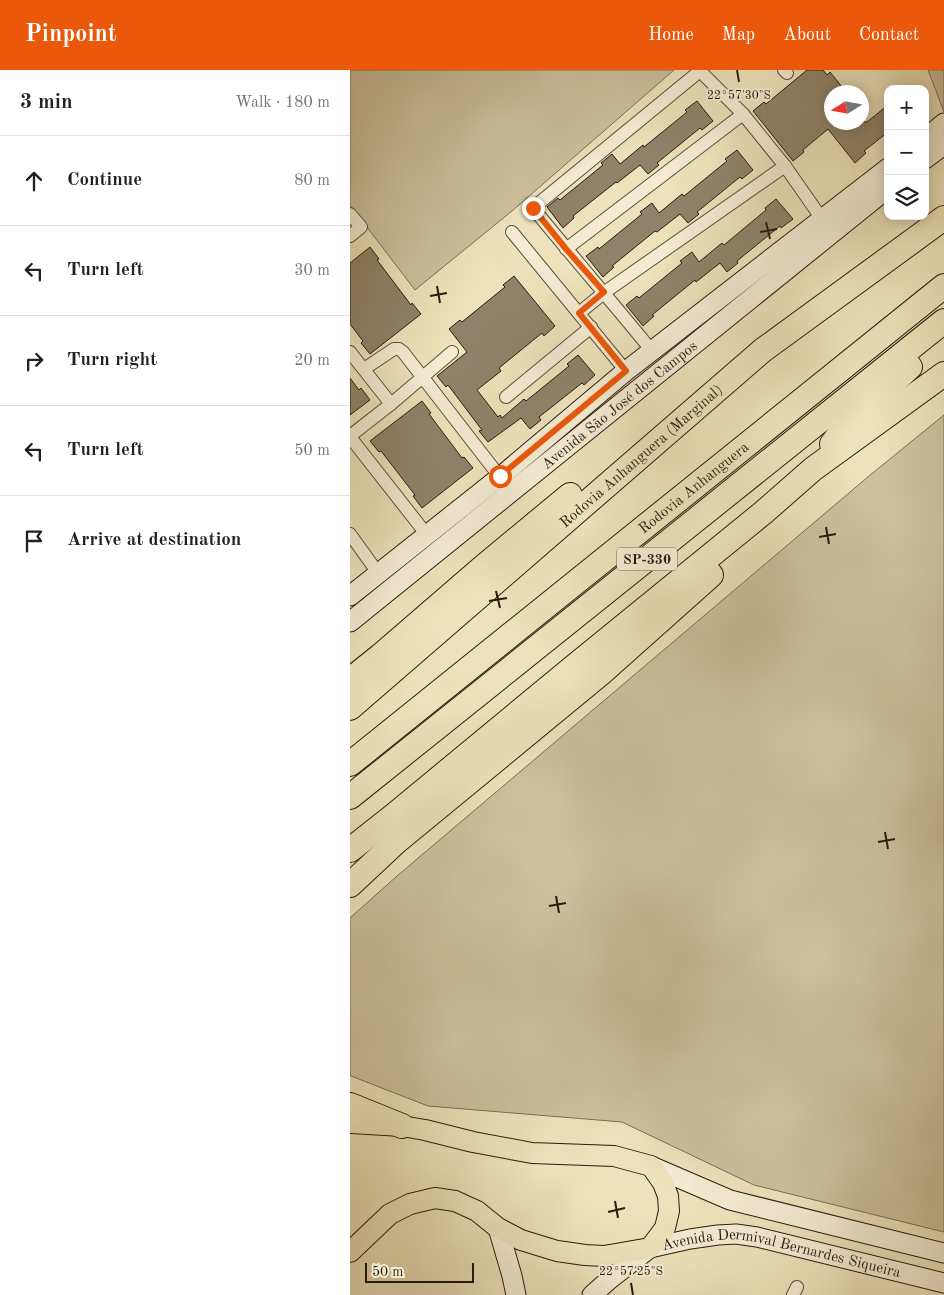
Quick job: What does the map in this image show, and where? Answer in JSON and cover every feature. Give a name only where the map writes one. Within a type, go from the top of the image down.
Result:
[{"type":"highway","name":"Rodovia Anhanguera (Marginal)","points":[[350,708],[763,350],[944,218]]},
{"type":"highway","name":"Rodovia Anhanguera","points":[[350,764],[944,286]]},
{"type":"highway","name":"Rodovia Anhanguera","points":[[350,797],[944,321]]},
{"type":"highway","points":[[813,469],[844,428],[944,336]]},
{"type":"highway","points":[[350,680],[482,567],[675,408],[763,350]]},
{"type":"highway","points":[[350,850],[764,512],[813,469],[944,374]]},
{"type":"highway","points":[[350,885],[396,842],[600,674],[737,552],[764,512]]},
{"type":"highway","points":[[350,1105],[402,1126]]},
{"type":"main road","name":"Avenida Dermival Bernardes Siqueira","points":[[350,1123],[402,1126],[532,1153],[614,1156],[651,1166]]},
{"type":"main road","points":[[650,1248],[665,1228],[669,1211],[668,1196],[663,1183],[651,1166]]},
{"type":"main road","name":"Avenida Dermival Bernardes Siqueira","points":[[350,1252],[390,1214],[410,1204],[435,1198],[455,1201],[477,1211],[498,1228],[521,1240],[557,1251],[604,1256],[650,1248]]},
{"type":"street","points":[[652,351],[533,208],[701,70],[743,114],[785,166],[822,219]]},
{"type":"street","points":[[566,249],[743,114]]},
{"type":"street","points":[[929,136],[944,123]]},
{"type":"street","points":[[929,156],[944,145]]},
{"type":"street","points":[[579,313],[604,292],[785,166]]},
{"type":"street","name":"Avenida São José dos Campos","points":[[350,596],[500,476],[626,371],[884,171]]},
{"type":"street","name":"Avenida São José dos Campos","points":[[350,622],[884,191]]},
{"type":"street","points":[[350,214],[361,227],[350,236]]},
{"type":"street","points":[[512,232],[626,371]]},
{"type":"street","points":[[506,397],[590,326]]},
{"type":"street","points":[[364,369],[394,349],[399,349],[403,352],[500,476]]},
{"type":"street","points":[[350,352],[391,404]]},
{"type":"street","points":[[427,535],[350,436],[452,352]]},
{"type":"street","points":[[350,534],[378,573]]},
{"type":"street","name":"Avenida Dermival Bernardes Siqueira","points":[[651,1166],[730,1200],[944,1253]]},
{"type":"street","points":[[498,1228],[516,1295]]},
{"type":"street","name":"Avenida Dermival Bernardes Siqueira","points":[[650,1248],[718,1235],[743,1235],[944,1283]]},
{"type":"street","points":[[592,1295],[650,1248]]},
{"type":"shaded area","points":[[350,70],[674,70],[512,211],[415,290],[350,205]]},
{"type":"shaded area","points":[[928,70],[944,70],[944,112]]},
{"type":"shaded area","points":[[944,415],[944,1232],[754,1185],[622,1122],[428,1106],[351,1076],[350,918],[397,876],[869,476]]},
{"type":"building","points":[[807,70],[823,70],[827,75],[830,72],[840,85],[824,85],[824,130],[827,130],[793,161],[753,111],[764,102],[766,104]]},
{"type":"building","points":[[697,101],[713,121],[702,130],[700,128],[657,163],[659,165],[648,174],[640,165],[616,182],[573,216],[574,218],[563,228],[547,207],[558,198],[560,200],[603,165],[601,163],[612,154],[620,164],[687,112],[685,110]]},
{"type":"building","points":[[884,108],[884,135],[864,151],[866,153],[855,163],[829,130],[869,130],[869,120]]},
{"type":"building","points":[[737,150],[753,170],[742,179],[740,177],[697,212],[699,214],[688,223],[680,214],[657,232],[655,231],[612,266],[614,267],[603,277],[586,256],[598,247],[599,249],[642,214],[640,212],[652,203],[659,213],[682,194],[684,196],[727,161],[725,159]]},
{"type":"building","points":[[776,199],[793,219],[781,228],[780,226],[737,261],[738,263],[727,272],[720,263],[696,282],[695,280],[652,315],[654,316],[643,326],[626,305],[637,296],[639,298],[682,263],[680,261],[692,252],[699,262],[722,243],[724,245],[766,210],[765,208]]},
{"type":"building","points":[[370,247],[379,259],[377,260],[411,305],[412,303],[421,314],[370,354],[350,324],[350,263]]},
{"type":"building","points":[[514,276],[555,326],[544,336],[542,333],[499,368],[501,371],[477,390],[498,417],[500,415],[502,418],[524,399],[526,401],[569,366],[567,364],[578,355],[595,375],[539,417],[541,420],[530,429],[521,418],[488,442],[479,431],[482,430],[448,385],[446,387],[437,376],[467,352],[449,329],[460,320],[462,322],[505,287],[503,285]]},
{"type":"building","points":[[350,378],[370,400],[350,415]]},
{"type":"building","points":[[422,401],[431,413],[429,414],[462,458],[464,457],[473,468],[422,508],[413,496],[415,495],[381,451],[379,452],[370,441]]},
{"type":"route","points":[[500,476],[626,371],[579,313],[604,292],[533,208]]}]
